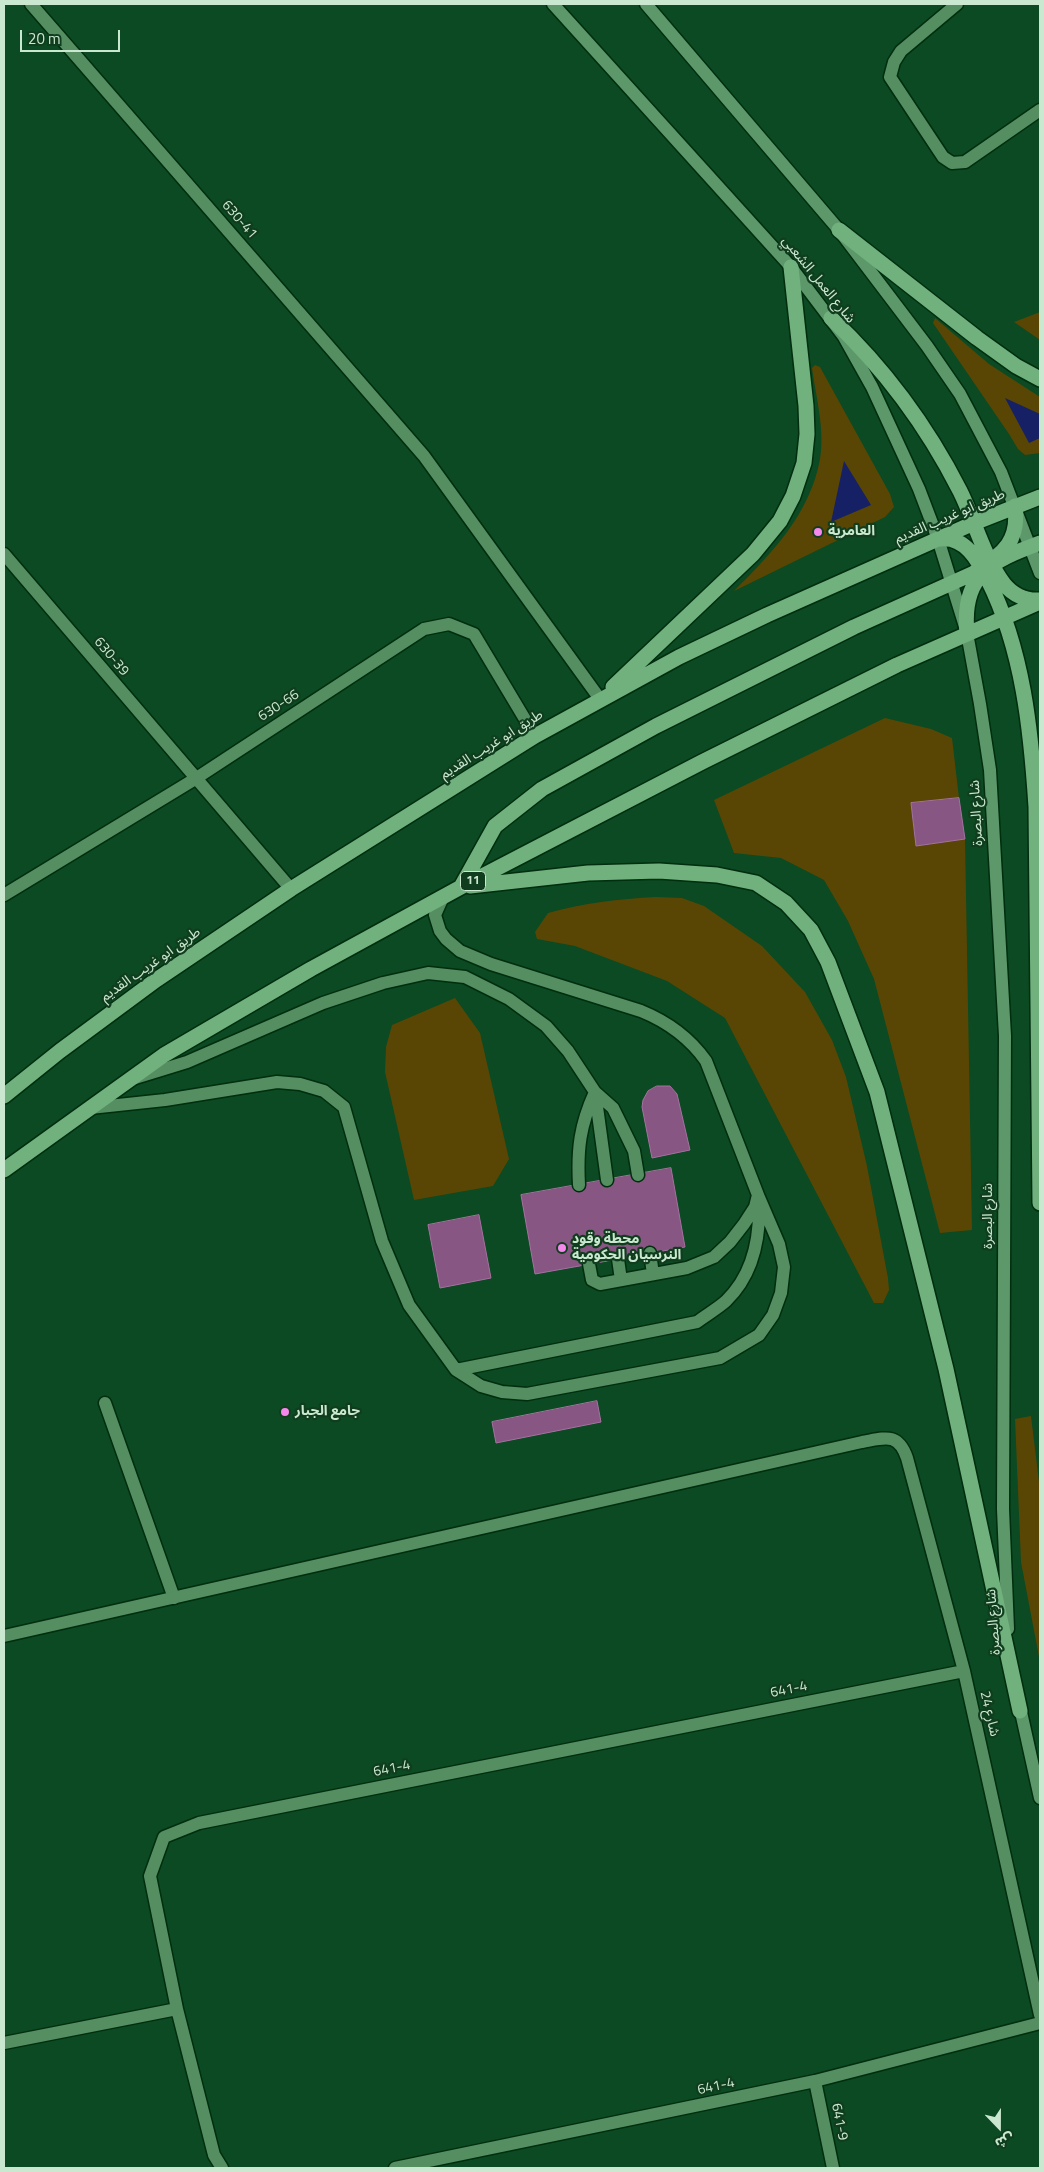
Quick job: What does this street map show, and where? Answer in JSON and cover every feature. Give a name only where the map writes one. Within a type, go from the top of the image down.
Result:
[{"type":"highway","points":[[839,230],[977,338],[1016,366],[1040,379]]},
{"type":"highway","points":[[600,699],[753,554],[780,521],[793,496],[804,464],[807,434],[806,406],[791,267]]},
{"type":"highway","points":[[831,318],[852,337],[882,370],[918,418],[952,475],[974,523],[1005,617],[1022,682],[1034,770],[1040,1203]]},
{"type":"highway","name":"طريق ابو غريب القديم","points":[[4,1096],[60,1051],[156,980],[291,889],[535,736],[679,657],[767,615],[974,523],[1040,497]]},
{"type":"highway","points":[[967,633],[965,617],[970,589],[987,566],[1011,543],[1016,532],[1017,518],[1015,506]]},
{"type":"highway","points":[[938,539],[953,539],[960,543],[987,566],[1016,595],[1030,601],[1040,601]]},
{"type":"highway","points":[[461,887],[495,826],[542,789],[656,726],[837,635],[1036,545]]},
{"type":"highway","name":"11","points":[[4,1170],[164,1055],[442,897],[897,664],[1040,601]]},
{"type":"highway","points":[[461,887],[588,873],[660,870],[717,875],[756,883],[786,903],[811,930],[828,962],[877,1092],[946,1369],[1020,1711]]},
{"type":"main road","name":"شارع العمل الشعبي","points":[[553,4],[791,267],[844,337],[872,387],[918,489],[938,539],[967,633]]},
{"type":"main road","points":[[646,4],[839,230],[927,346],[960,394],[1001,472],[1015,506],[1036,545],[1040,573]]},
{"type":"main road","name":"شارع البصرة","points":[[967,633],[990,770],[1005,1036],[1003,1509],[1008,1638],[1020,1711],[1040,1798]]},
{"type":"street","name":"630-41","points":[[31,4],[424,456],[600,699]]},
{"type":"street","points":[[957,4],[901,51],[894,62],[890,77],[943,157],[952,163],[965,162],[1040,110]]},
{"type":"street","name":"630-39","points":[[4,554],[194,779],[291,889]]},
{"type":"street","name":"630-66","points":[[4,895],[194,779],[424,629],[449,624],[474,634],[535,736]]},
{"type":"street","points":[[89,1108],[165,1100],[277,1082],[300,1084],[324,1091],[344,1107],[382,1242],[409,1305],[456,1370],[481,1386],[502,1392],[527,1394],[720,1358],[758,1334],[774,1315],[781,1293],[784,1267],[778,1244],[706,1061],[697,1048],[664,1020],[491,964],[460,951],[440,931],[435,915],[442,897]]},
{"type":"street","points":[[125,1082],[187,1062],[323,1003],[383,983],[428,973],[465,977],[509,999],[546,1026],[568,1051],[595,1092],[613,1108],[634,1152],[638,1175]]},
{"type":"street","points":[[595,1092],[607,1180]]},
{"type":"street","points":[[578,1185],[579,1141],[585,1116],[595,1092]]},
{"type":"street","points":[[589,1264],[592,1280],[600,1284],[687,1268],[714,1257],[730,1242],[744,1224],[755,1207],[758,1195]]},
{"type":"street","points":[[456,1370],[697,1322],[725,1302],[744,1280],[753,1258],[760,1226],[758,1195]]},
{"type":"street","points":[[650,1253],[653,1274]]},
{"type":"street","points":[[618,1259],[621,1280]]},
{"type":"street","points":[[4,1636],[174,1598],[105,1403]]},
{"type":"street","name":"شارع 24","points":[[174,1598],[882,1438],[896,1440],[905,1452],[964,1671],[1040,2014]]},
{"type":"street","name":"641-4","points":[[222,2168],[214,2155],[178,2009],[150,1876],[164,1838],[199,1823],[964,1671]]},
{"type":"street","points":[[4,2043],[178,2009]]},
{"type":"street","name":"641-4","points":[[395,2168],[815,2082],[1040,2023]]},
{"type":"street","name":"641-9","points":[[815,2082],[833,2168]]},
{"type":"shaded area","points":[[1040,312],[1040,340],[1014,322]]},
{"type":"shaded area","points":[[935,318],[989,364],[1040,397],[1040,453],[1025,455],[1018,449],[933,323]]},
{"type":"shaded area","points":[[815,365],[820,367],[890,494],[894,507],[885,517],[734,591],[788,531],[808,497],[815,479],[820,459],[821,437],[812,368]]},
{"type":"shaded area","points":[[1005,398],[1040,414],[1040,438],[1029,443]]},
{"type":"shaded area","points":[[844,461],[871,505],[831,522]]},
{"type":"shaded area","points":[[885,718],[931,729],[952,738],[959,798],[911,804],[916,846],[965,839],[972,1230],[940,1233],[874,979],[848,921],[824,880],[781,858],[734,853],[714,800]]},
{"type":"shaded area","points":[[656,897],[682,898],[704,906],[762,946],[805,992],[832,1040],[846,1077],[867,1166],[888,1278],[889,1290],[883,1303],[874,1303],[725,1018],[667,981],[575,946],[537,939],[535,932],[548,913],[601,902]]},
{"type":"shaded area","points":[[455,998],[480,1033],[509,1159],[493,1186],[414,1200],[385,1072],[386,1047],[392,1025]]},
{"type":"shaded area","points":[[1031,1416],[1040,1490],[1040,1662],[1021,1562],[1015,1419]]},
{"type":"building","points":[[959,798],[965,839],[916,846],[911,803]]},
{"type":"building","points":[[657,1086],[670,1086],[677,1094],[690,1150],[652,1158],[642,1107],[643,1100],[648,1091]]},
{"type":"building","points":[[671,1168],[685,1247],[535,1274],[521,1195]]},
{"type":"building","points":[[479,1215],[491,1278],[440,1288],[428,1225]]},
{"type":"building","points":[[597,1401],[601,1422],[496,1443],[492,1422]]},
{"type":"place","name":"العامرية","points":[[818,532]]},
{"type":"place","name":"محطة وقود النرسيان الحكومية","points":[[562,1248]]},
{"type":"place","name":"جامع الجبار","points":[[285,1412]]}]
